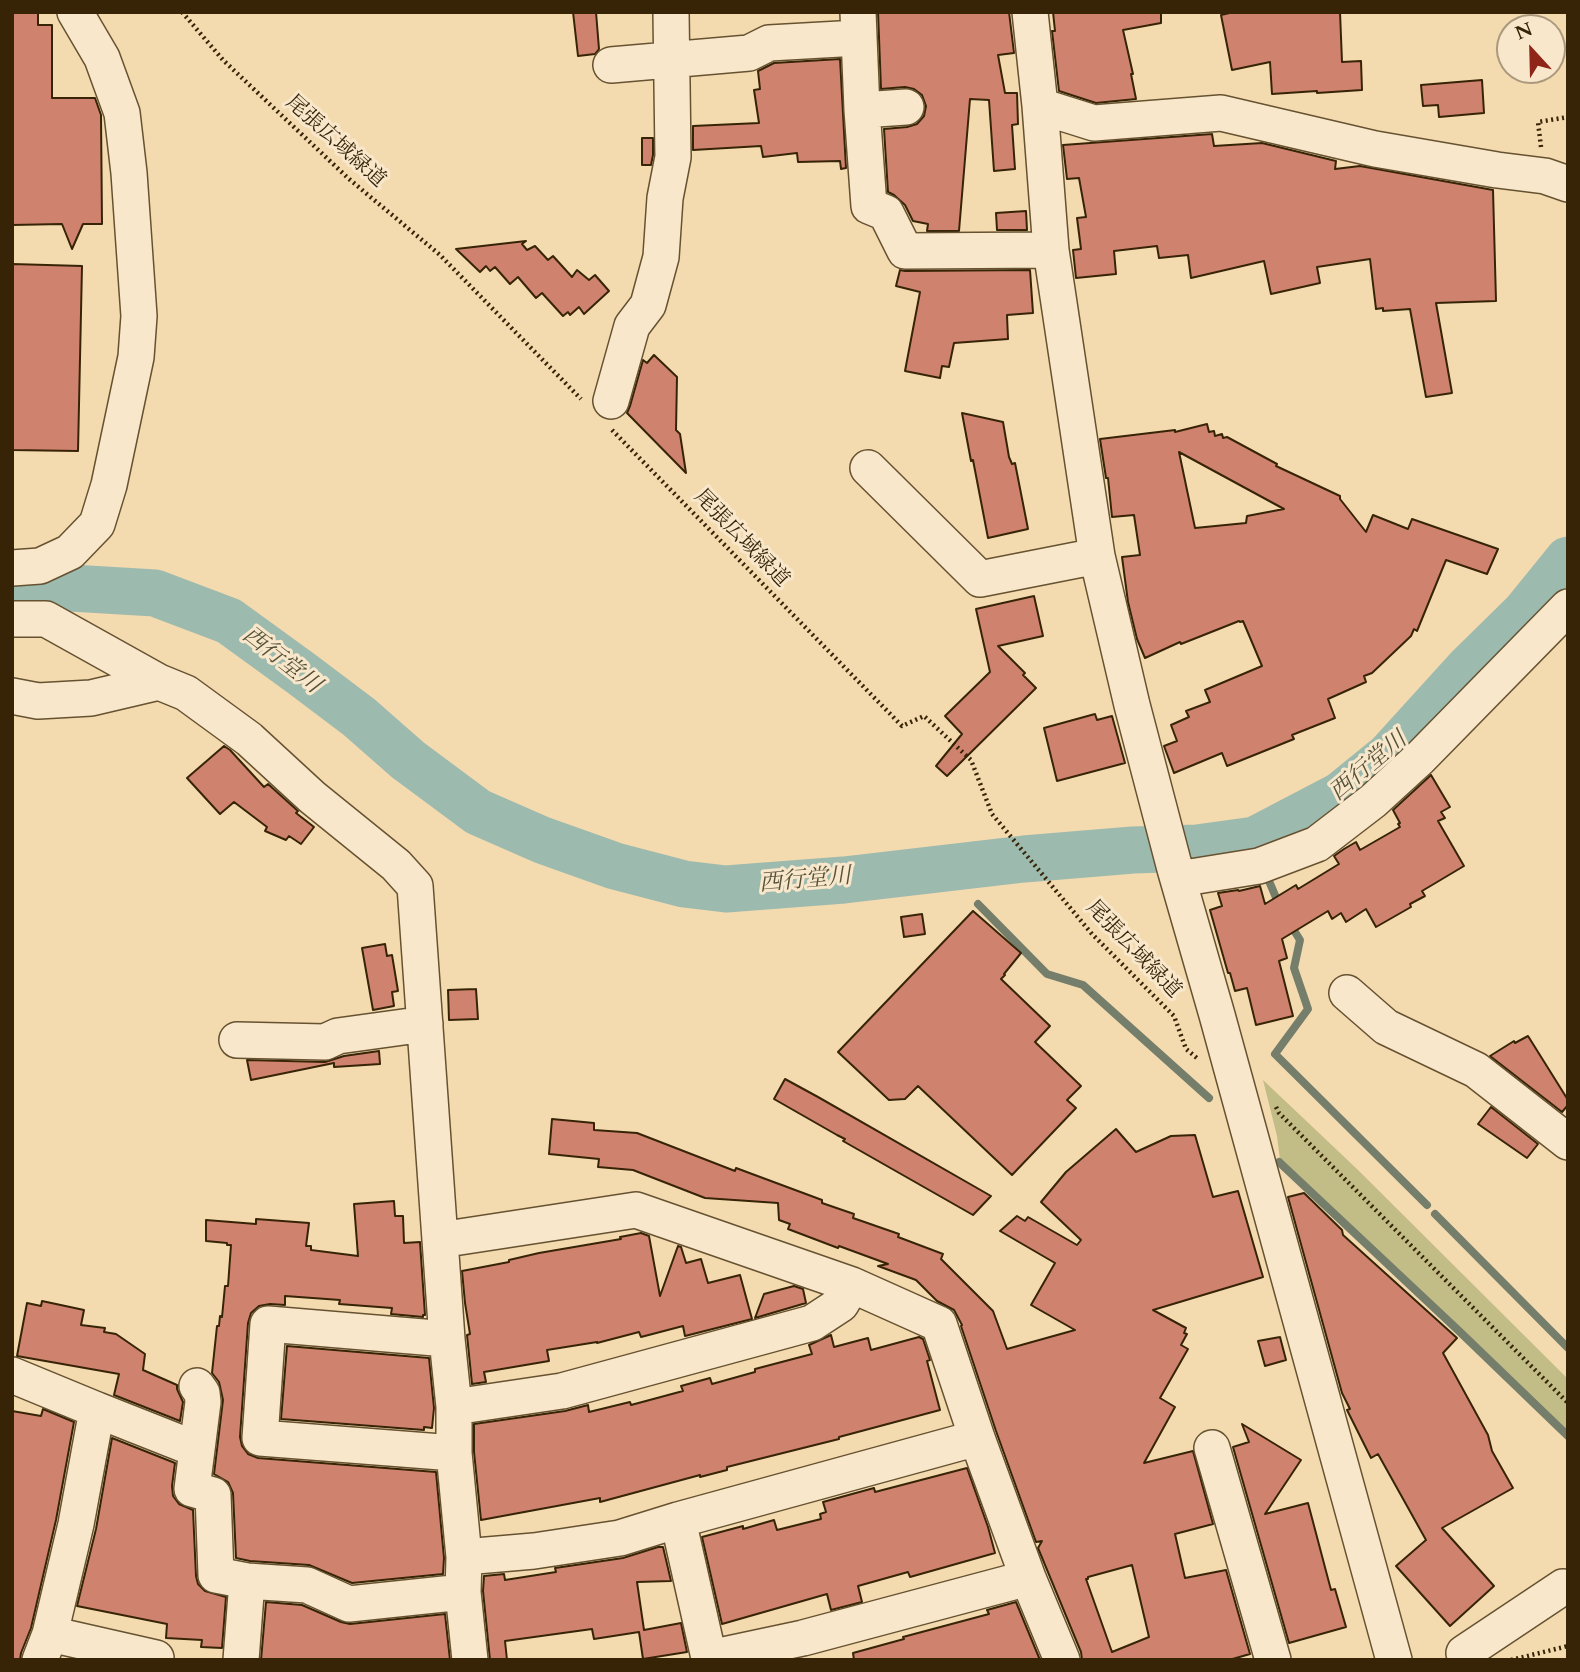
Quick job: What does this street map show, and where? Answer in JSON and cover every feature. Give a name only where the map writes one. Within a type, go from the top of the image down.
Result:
[{"type":"street","points":[[12,568],[40,566],[70,552],[97,524],[109,485],[136,357],[139,316],[130,173],[122,113],[102,58],[75,12]]},
{"type":"street","points":[[600,408],[632,326],[648,305],[661,257],[665,198],[673,157],[671,12]]},
{"type":"street","points":[[1030,12],[1051,250],[1097,556],[1132,705],[1177,874],[1394,1660]]},
{"type":"street","points":[[611,65],[748,53],[769,43],[858,25],[869,206],[886,213],[905,251],[1051,250]]},
{"type":"street","points":[[1040,106],[1094,123],[1221,113],[1375,149],[1556,180]]},
{"type":"street","points":[[862,110],[906,107]]},
{"type":"street","points":[[868,468],[980,579],[1097,556]]},
{"type":"street","points":[[1177,874],[1259,866],[1317,844],[1373,801],[1420,758],[1568,607]]},
{"type":"street","points":[[12,620],[46,619],[159,682],[186,693],[249,739],[312,797],[396,865],[415,886],[454,1407],[454,1453],[464,1557],[463,1592],[470,1660]]},
{"type":"street","points":[[12,696],[38,701],[91,698],[159,682]]},
{"type":"street","points":[[1347,993],[1386,1027],[1476,1070],[1568,1142]]},
{"type":"street","points":[[237,1040],[324,1042],[338,1036],[425,1024]]},
{"type":"street","points":[[440,1240],[636,1210],[852,1285],[939,1324],[1028,1578],[1062,1660]]},
{"type":"street","points":[[454,1407],[562,1391],[812,1324],[841,1304],[852,1285]]},
{"type":"street","points":[[447,1339],[268,1324],[260,1438],[454,1453]]},
{"type":"street","points":[[12,1375],[183,1444]]},
{"type":"street","points":[[197,1386],[202,1393],[203,1402],[192,1489],[214,1495],[216,1575],[247,1581],[307,1585],[349,1604],[463,1592]]},
{"type":"street","points":[[97,1410],[76,1524],[45,1647],[156,1658]]},
{"type":"street","points":[[464,1557],[534,1551],[620,1538],[977,1438]]},
{"type":"street","points":[[1212,1448],[1273,1660]]},
{"type":"street","points":[[678,1520],[709,1658],[805,1649],[1028,1578]]},
{"type":"street","points":[[241,1660],[247,1581]]},
{"type":"street","points":[[1464,1653],[1566,1590]]},
{"type":"path","name":"尾張広域緑道","points":[[182,12],[223,60],[349,178],[440,255],[600,408],[902,726],[924,716],[971,760],[992,814],[1092,934],[1174,1016],[1186,1049],[1238,1094]]},
{"type":"path","points":[[1556,180],[1538,122],[1568,117]]},
{"type":"path","points":[[1273,1101],[1279,1113],[1568,1403]]},
{"type":"path","points":[[1510,1660],[1568,1646]]},
{"type":"shaded area","points":[[1263,1080],[1357,1169],[1568,1379],[1568,1434],[1280,1160]]},
{"type":"building","points":[[12,12],[38,12],[38,25],[52,25],[52,98],[95,98],[101,115],[102,224],[83,224],[72,249],[62,224],[12,225]]},
{"type":"building","points":[[573,12],[596,12],[599,49],[595,54],[578,56]]},
{"type":"building","points":[[878,12],[1009,12],[1014,53],[998,55],[1005,93],[1017,93],[1018,124],[1012,125],[1015,169],[994,171],[989,100],[970,99],[959,231],[927,231],[928,224],[913,221],[905,205],[888,192],[884,129],[917,124],[924,116],[926,106],[922,95],[914,89],[881,89]]},
{"type":"building","points":[[1053,12],[1161,12],[1161,23],[1123,30],[1136,99],[1096,103],[1059,91],[1052,31],[1055,31]]},
{"type":"building","points":[[1234,12],[1340,12],[1342,62],[1361,61],[1362,90],[1272,94],[1270,62],[1232,70],[1221,15]]},
{"type":"building","points":[[840,59],[846,168],[841,169],[840,161],[798,162],[797,153],[763,157],[761,146],[693,150],[693,126],[759,123],[754,90],[760,89],[758,71],[774,63]]},
{"type":"building","points":[[1482,80],[1484,113],[1439,117],[1438,105],[1423,106],[1421,85]]},
{"type":"building","points":[[1212,134],[1214,146],[1262,143],[1336,161],[1335,169],[1360,166],[1493,190],[1496,301],[1436,303],[1452,393],[1426,397],[1410,309],[1376,309],[1370,259],[1317,267],[1320,283],[1271,294],[1264,261],[1191,278],[1188,255],[1159,258],[1157,246],[1114,251],[1116,274],[1076,278],[1073,250],[1081,249],[1077,218],[1086,217],[1079,178],[1067,179],[1063,145]]},
{"type":"building","points":[[642,138],[653,138],[651,165],[642,165]]},
{"type":"building","points":[[1026,211],[1027,230],[997,230],[996,213]]},
{"type":"building","points":[[526,241],[522,244],[527,250],[535,246],[548,260],[553,256],[572,277],[577,270],[589,280],[595,275],[609,291],[584,314],[579,307],[570,315],[568,312],[563,316],[542,293],[536,298],[518,277],[510,284],[495,267],[490,271],[486,266],[480,272],[456,249]]},
{"type":"building","points":[[12,264],[82,266],[78,451],[12,450]]},
{"type":"building","points":[[900,270],[1030,270],[1033,313],[1007,315],[1008,339],[954,343],[949,367],[942,366],[940,378],[905,371],[920,292],[896,286]]},
{"type":"building","points":[[654,355],[677,377],[676,430],[680,434],[686,473],[627,413],[643,360],[647,363]]},
{"type":"building","points":[[962,413],[1003,422],[1009,457],[1012,464],[1015,463],[1028,529],[988,538]]},
{"type":"building","points":[[1207,424],[1209,432],[1214,431],[1215,436],[1222,434],[1223,438],[1227,437],[1277,464],[1276,466],[1340,496],[1366,532],[1373,515],[1408,529],[1412,519],[1498,549],[1487,574],[1446,560],[1417,631],[1414,629],[1411,636],[1372,673],[1364,676],[1366,682],[1328,699],[1335,718],[1292,735],[1294,739],[1227,766],[1222,753],[1174,773],[1164,746],[1177,741],[1171,725],[1189,717],[1186,711],[1210,702],[1205,690],[1262,666],[1243,621],[1181,644],[1180,642],[1145,658],[1137,639],[1128,602],[1122,557],[1140,555],[1134,515],[1112,517],[1100,439],[1175,432]],"holes":[[[1179,452],[1284,509],[1247,516],[1246,523],[1195,528]]]},
{"type":"building","points":[[1034,596],[1043,636],[998,646],[1036,688],[947,776],[936,766],[962,734],[945,716],[990,672],[976,609]]},
{"type":"building","points":[[1095,714],[1097,720],[1112,716],[1125,763],[1057,781],[1044,728]]},
{"type":"building","points":[[224,746],[264,787],[268,784],[314,827],[301,844],[289,836],[286,840],[265,831],[267,827],[234,802],[220,814],[187,778]]},
{"type":"building","points":[[1431,775],[1450,807],[1441,812],[1445,818],[1438,821],[1464,866],[1422,891],[1425,896],[1410,904],[1411,907],[1376,927],[1366,909],[1346,922],[1341,913],[1332,919],[1328,911],[1282,939],[1287,958],[1279,961],[1293,1016],[1256,1025],[1247,988],[1235,991],[1228,973],[1210,910],[1222,906],[1218,893],[1260,886],[1265,904],[1296,885],[1298,889],[1339,864],[1334,856],[1344,849],[1356,842],[1360,850],[1400,827],[1393,810]]},
{"type":"building","points":[[973,911],[1021,953],[1001,979],[1050,1026],[1035,1042],[1081,1086],[1067,1100],[1076,1108],[1012,1175],[918,1086],[905,1099],[889,1100],[838,1052]]},
{"type":"building","points":[[922,914],[925,934],[904,937],[901,917]]},
{"type":"building","points":[[385,944],[387,956],[392,955],[398,991],[392,992],[394,1006],[373,1010],[362,948]]},
{"type":"building","points":[[476,989],[478,1019],[449,1020],[448,990]]},
{"type":"building","points":[[1528,1036],[1568,1100],[1568,1105],[1562,1112],[1490,1056]]},
{"type":"building","points":[[379,1051],[380,1064],[334,1067],[334,1063],[251,1080],[247,1060],[325,1062]]},
{"type":"building","points":[[785,1079],[991,1196],[973,1215],[774,1099]]},
{"type":"building","points":[[1491,1107],[1538,1144],[1527,1158],[1478,1124]]},
{"type":"building","points":[[552,1119],[594,1123],[594,1130],[637,1133],[735,1171],[736,1168],[822,1200],[822,1203],[854,1214],[853,1218],[899,1234],[898,1237],[943,1254],[941,1259],[993,1311],[1007,1349],[1075,1330],[1031,1305],[1055,1263],[1000,1231],[1017,1216],[1025,1221],[1028,1217],[1077,1245],[1081,1240],[1041,1202],[1066,1172],[1116,1129],[1136,1152],[1171,1136],[1195,1135],[1213,1197],[1238,1191],[1263,1277],[1153,1310],[1186,1328],[1184,1333],[1187,1334],[1181,1345],[1188,1349],[1160,1398],[1175,1407],[1144,1463],[1193,1451],[1213,1524],[1175,1534],[1185,1578],[1226,1570],[1250,1654],[1229,1660],[1082,1660],[1038,1548],[1042,1541],[1036,1542],[996,1431],[962,1325],[954,1310],[937,1301],[916,1280],[878,1266],[888,1264],[788,1229],[790,1224],[779,1220],[778,1203],[705,1198],[633,1170],[598,1167],[599,1159],[549,1154]],"holes":[[[1132,1565],[1149,1637],[1112,1652],[1086,1579]]]},
{"type":"building","points":[[1304,1193],[1342,1230],[1343,1235],[1457,1338],[1443,1353],[1488,1435],[1492,1451],[1513,1488],[1442,1528],[1494,1586],[1450,1626],[1396,1566],[1426,1540],[1378,1454],[1371,1458],[1347,1410],[1350,1409],[1342,1393],[1288,1197]]},
{"type":"building","points":[[394,1201],[395,1216],[403,1216],[404,1243],[420,1242],[425,1315],[391,1314],[392,1308],[339,1304],[340,1300],[285,1296],[285,1305],[259,1306],[251,1313],[248,1323],[240,1437],[248,1454],[258,1458],[436,1472],[443,1574],[352,1583],[309,1565],[236,1558],[233,1493],[228,1482],[214,1474],[223,1400],[219,1382],[212,1373],[217,1326],[220,1316],[222,1317],[225,1286],[228,1286],[231,1245],[206,1241],[206,1220],[256,1224],[256,1219],[309,1223],[306,1246],[311,1246],[311,1250],[358,1256],[354,1204]]},
{"type":"building","points":[[641,1233],[649,1236],[660,1296],[678,1246],[681,1247],[686,1263],[701,1259],[708,1283],[740,1275],[752,1319],[685,1336],[683,1326],[641,1337],[639,1332],[597,1343],[547,1350],[549,1361],[484,1372],[486,1382],[472,1384],[467,1335],[470,1334],[462,1271]]},
{"type":"building","points":[[794,1286],[803,1289],[806,1303],[755,1318],[764,1294]]},
{"type":"building","points":[[42,1301],[84,1310],[81,1325],[105,1328],[104,1332],[116,1334],[145,1354],[143,1370],[177,1385],[183,1402],[180,1421],[114,1395],[119,1374],[17,1356],[27,1303],[41,1306]]},
{"type":"building","points":[[831,1335],[834,1347],[868,1338],[871,1350],[919,1337],[923,1339],[940,1410],[727,1467],[727,1470],[600,1502],[600,1498],[481,1520],[474,1424],[565,1411],[588,1405],[589,1412],[630,1402],[631,1405],[683,1391],[681,1386],[710,1378],[712,1384],[812,1354],[809,1345]]},
{"type":"building","points":[[1280,1337],[1286,1360],[1265,1366],[1258,1341]]},
{"type":"building","points":[[287,1346],[429,1358],[434,1408],[432,1428],[424,1427],[424,1430],[281,1419]]},
{"type":"building","points":[[43,1409],[74,1422],[56,1520],[31,1628],[20,1660],[12,1660],[12,1411],[41,1416]]},
{"type":"building","points":[[1242,1424],[1301,1460],[1265,1514],[1308,1503],[1331,1590],[1335,1589],[1346,1627],[1289,1643],[1233,1447],[1249,1442]]},
{"type":"building","points":[[112,1438],[175,1463],[173,1496],[179,1504],[193,1510],[198,1584],[205,1591],[226,1597],[222,1648],[201,1647],[202,1640],[166,1638],[167,1624],[77,1606],[96,1529]]},
{"type":"building","points":[[967,1468],[995,1553],[910,1577],[908,1572],[858,1586],[862,1602],[831,1610],[827,1594],[722,1624],[702,1537],[774,1520],[777,1530],[821,1519],[820,1514],[826,1512],[823,1502],[874,1488],[875,1492]]},
{"type":"building","points":[[663,1547],[671,1581],[637,1582],[644,1630],[681,1623],[687,1652],[643,1659],[639,1632],[594,1639],[592,1629],[505,1641],[507,1660],[490,1660],[484,1576],[504,1574],[505,1580],[556,1572],[555,1568],[623,1558]]},
{"type":"building","points":[[266,1602],[302,1605],[350,1624],[445,1614],[450,1660],[261,1660]]},
{"type":"building","points":[[1016,1602],[1040,1660],[854,1660],[853,1653],[989,1614],[987,1610]]},
{"type":"waterway","name":"西行堂川","points":[[12,594],[71,588],[155,593],[229,621],[359,717],[408,760],[478,812],[542,840],[615,866],[684,884],[726,889],[844,880],[1024,859],[1197,848],[1255,840],[1341,795],[1389,756],[1468,669],[1525,613],[1568,560]]},
{"type":"waterway","points":[[41,591],[72,568]]},
{"type":"waterway","points":[[1269,881],[1280,907]]},
{"type":"waterway","points":[[978,904],[1047,974],[1083,985],[1209,1098]]},
{"type":"waterway","points":[[1290,924],[1300,940],[1294,968],[1308,1009],[1275,1054],[1427,1205]]},
{"type":"waterway","points":[[1279,1162],[1568,1436]]},
{"type":"waterway","points":[[1435,1214],[1568,1348]]}]
